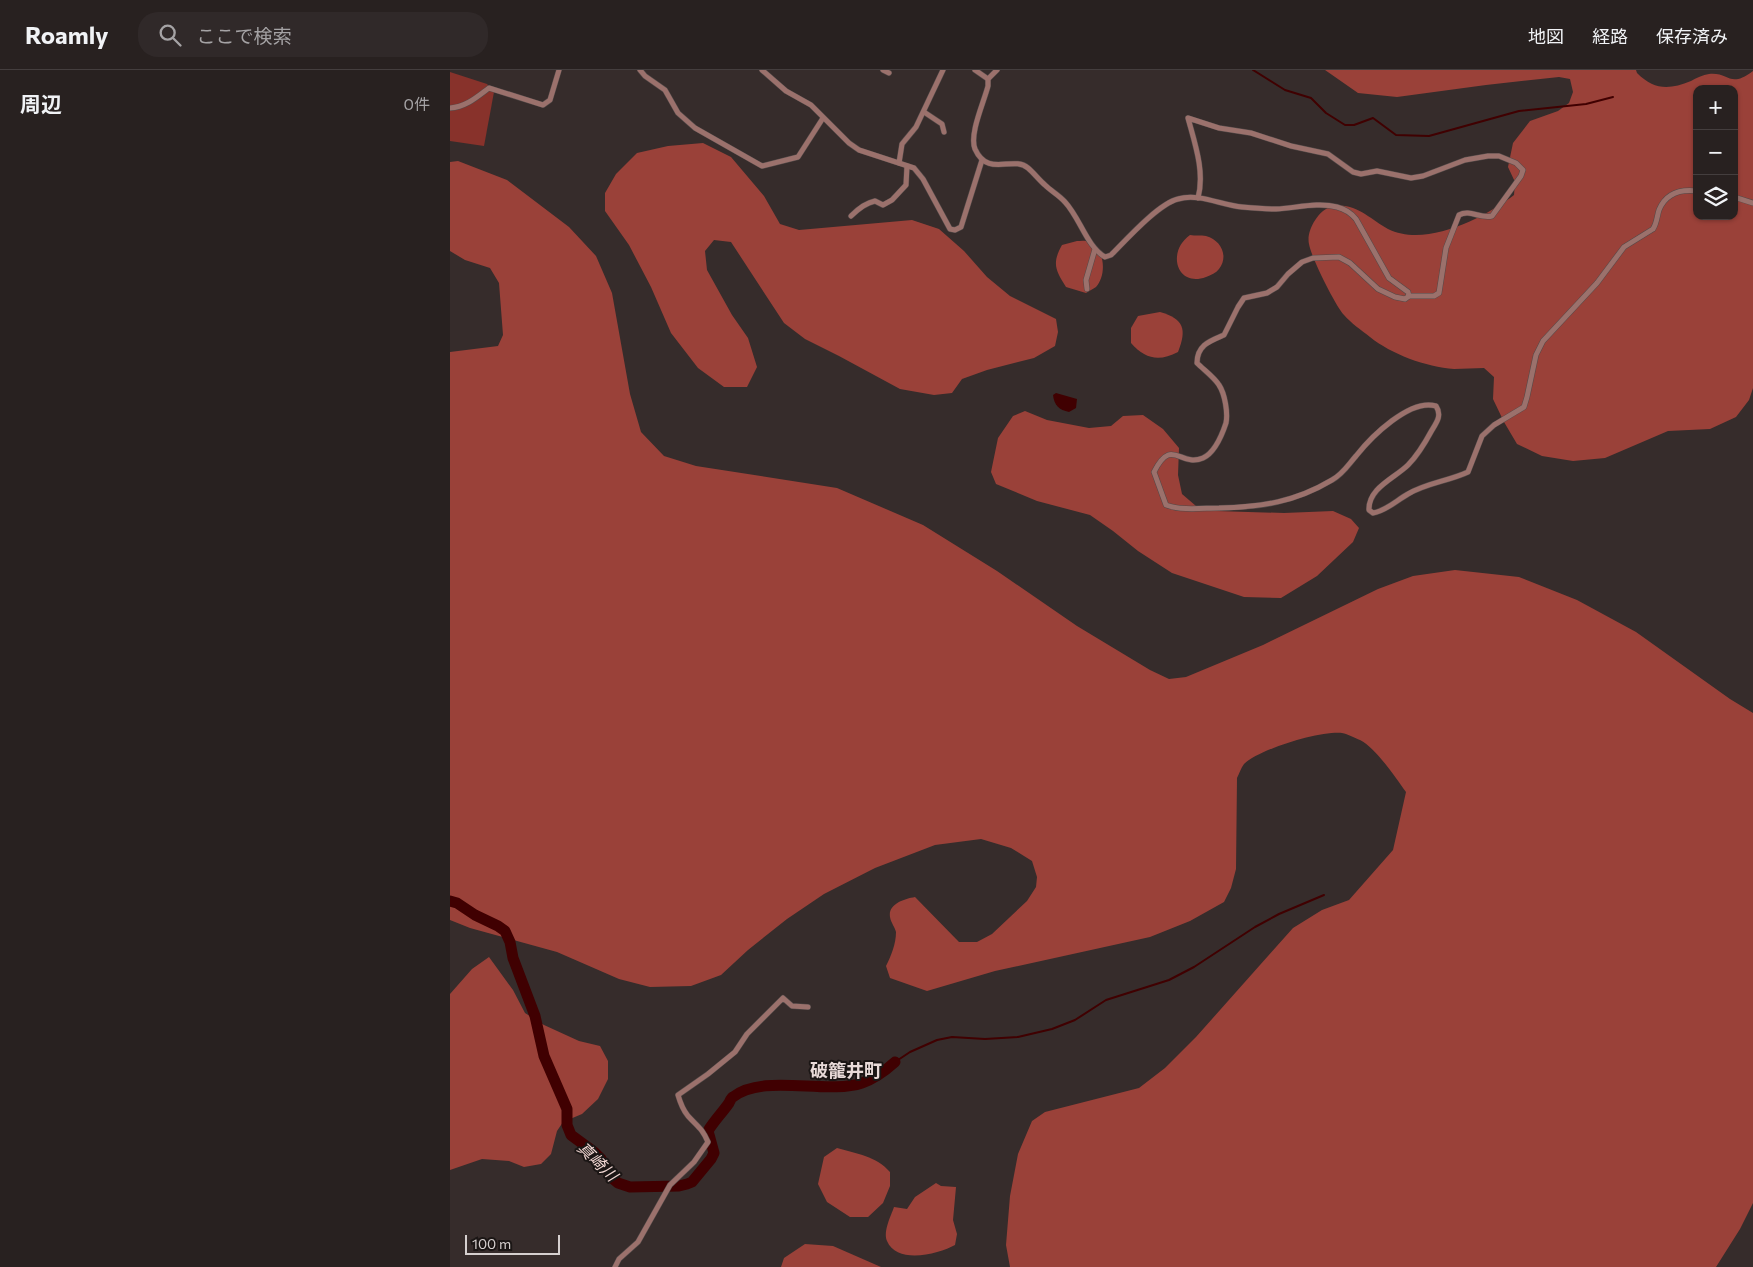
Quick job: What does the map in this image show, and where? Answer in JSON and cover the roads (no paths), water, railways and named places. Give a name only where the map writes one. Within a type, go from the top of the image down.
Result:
[{"type":"street","points":[[450,108],[457,108],[472,102],[489,88],[543,105],[550,100],[558,70]]},
{"type":"street","points":[[640,70],[645,76],[665,90],[678,112],[695,128],[762,166],[798,157],[823,118]]},
{"type":"street","points":[[762,70],[786,91],[811,106],[849,143],[859,150],[914,168],[923,179],[950,229],[955,230],[961,227],[982,160],[973,142],[974,133],[988,86],[988,79],[997,70]]},
{"type":"street","points":[[883,70],[889,73]]},
{"type":"street","points":[[899,164],[902,144],[916,127],[944,70]]},
{"type":"street","points":[[975,70],[988,79]]},
{"type":"street","points":[[924,112],[942,124],[944,132]]},
{"type":"street","points":[[1198,198],[1202,186],[1197,154],[1188,118],[1219,128],[1250,133],[1291,146],[1328,154],[1353,172],[1362,174],[1377,171],[1403,178],[1417,177],[1465,160],[1488,156],[1499,156],[1516,163],[1523,170],[1521,176],[1492,216],[1486,218],[1470,212],[1464,212],[1459,215],[1446,248],[1439,293],[1434,296],[1409,296],[1405,299],[1395,297],[1378,289],[1350,263],[1339,257],[1313,258],[1302,262],[1267,293],[1244,298],[1224,335],[1209,341],[1202,347],[1197,356],[1197,363],[1220,386],[1226,413],[1226,423],[1209,455],[1200,460],[1171,454],[1166,455],[1157,466],[1154,472],[1166,505],[1192,508],[1234,507],[1262,505],[1296,498],[1343,473],[1356,456],[1390,422],[1423,404],[1436,406],[1439,411],[1439,418],[1423,448],[1407,466],[1387,480],[1371,498],[1369,510],[1373,513],[1380,512],[1410,492],[1468,472],[1482,436],[1494,425],[1524,407],[1528,397],[1536,355],[1543,342],[1597,283],[1624,247],[1653,229],[1664,200],[1676,192],[1693,191]]},
{"type":"street","points":[[982,160],[1004,165],[1019,163],[1027,167],[1066,202],[1084,228],[1097,253],[1105,257],[1111,255],[1144,222],[1176,199],[1186,197],[1198,198],[1240,207],[1275,209],[1326,205],[1338,207],[1350,212],[1356,219],[1389,278],[1408,292],[1409,296]]},
{"type":"street","points":[[851,216],[864,204],[875,201],[883,205],[892,200],[906,185],[907,166]]},
{"type":"street","points":[[1738,198],[1753,203]]},
{"type":"street","points":[[1087,289],[1086,280],[1095,249]]},
{"type":"street","points":[[615,1267],[619,1260],[638,1242],[670,1185],[694,1162],[708,1142],[704,1132],[682,1107],[678,1095],[735,1052],[747,1034],[783,998],[792,1006],[808,1007]]},
{"type":"waterway","points":[[1253,70],[1285,90],[1311,98],[1326,113],[1345,125],[1354,125],[1373,118],[1396,135],[1429,136],[1519,111],[1586,104],[1613,97]]},
{"type":"waterway","points":[[895,1062],[910,1052],[937,1040],[952,1037],[985,1039],[1018,1037],[1052,1029],[1075,1020],[1106,1000],[1169,980],[1194,967],[1255,927],[1279,914],[1324,895]]},
{"type":"waterway","name":"真崎川","points":[[450,901],[457,903],[505,931],[535,1016],[544,1056],[567,1109],[567,1125],[571,1135],[601,1159],[612,1178],[618,1183],[630,1187],[679,1186],[692,1182],[714,1153],[708,1131],[732,1098],[746,1090],[761,1086],[778,1085],[847,1086],[871,1079],[895,1062]]},
{"type":"district","name":"破籠井町","points":[[846,1070]]}]
